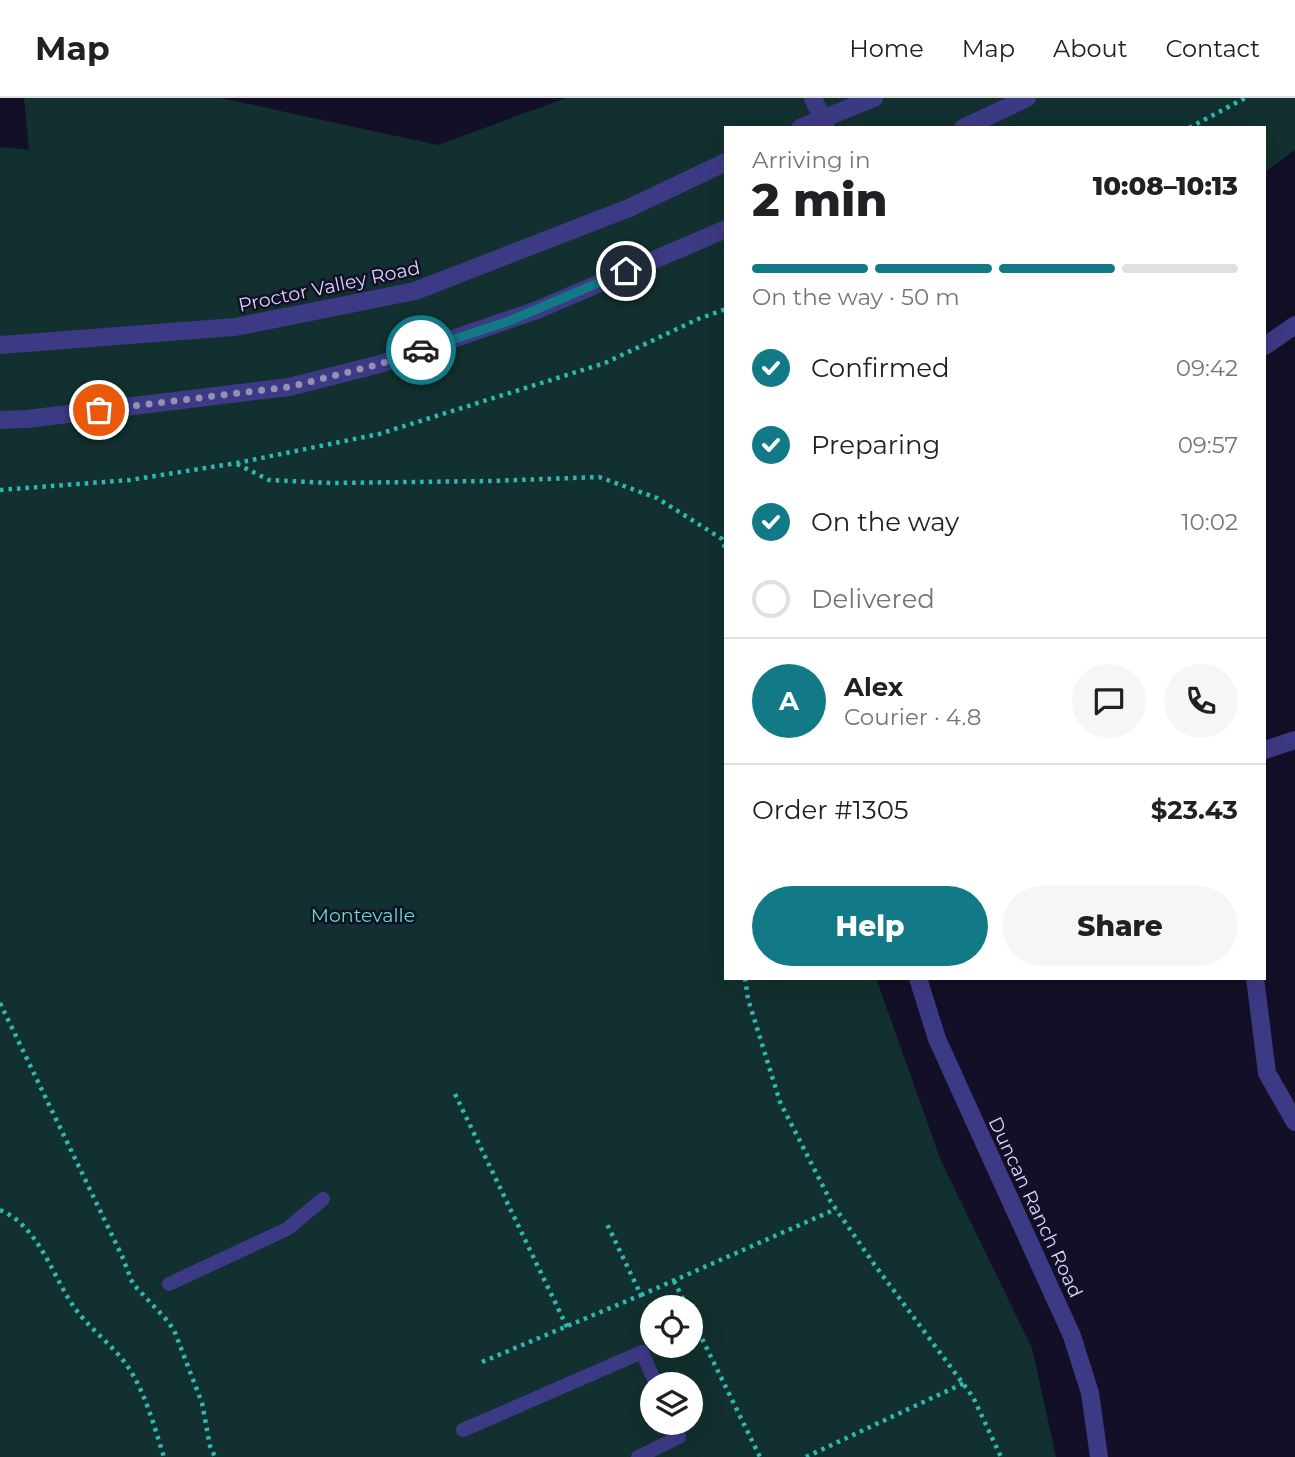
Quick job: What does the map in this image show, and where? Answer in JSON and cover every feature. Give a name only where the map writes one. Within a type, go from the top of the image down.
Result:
[{"type":"street","points":[[813,98],[824,122],[874,98]]},
{"type":"street","points":[[967,126],[1027,98]]},
{"type":"street","name":"Proctor Valley Road","points":[[0,345],[235,327],[415,291],[629,208],[724,163]]},
{"type":"street","points":[[0,420],[289,387],[380,364],[509,321],[724,230]]},
{"type":"street","points":[[1266,345],[1295,325]]},
{"type":"street","points":[[1266,750],[1295,740]]},
{"type":"street","name":"Duncan Ranch Road","points":[[919,980],[937,1039],[1072,1336],[1090,1393],[1099,1457]]},
{"type":"street","points":[[1255,980],[1267,1073],[1295,1122]]},
{"type":"lane","points":[[169,1283],[287,1229],[323,1199]]},
{"type":"lane","points":[[463,1430],[642,1352],[651,1372]]},
{"type":"lane","points":[[638,1457],[679,1437],[678,1435]]},
{"type":"path","points":[[1193,126],[1245,98]]},
{"type":"path","points":[[0,490],[130,480],[237,463],[379,433],[605,363],[698,319],[724,310]]},
{"type":"path","points":[[237,463],[269,480],[294,481],[490,481],[599,477],[657,498],[722,539],[724,545]]},
{"type":"path","points":[[745,980],[748,999],[780,1102],[836,1209],[964,1383],[1000,1457]]},
{"type":"path","points":[[0,1003],[133,1283],[174,1330],[202,1403],[210,1446],[215,1457]]},
{"type":"path","points":[[455,1094],[567,1327]]},
{"type":"path","points":[[607,1224],[641,1295],[836,1209]]},
{"type":"path","points":[[0,1210],[9,1214],[41,1246],[76,1310],[128,1366],[148,1405],[163,1457]]},
{"type":"path","points":[[674,1281],[681,1295]]},
{"type":"path","points":[[482,1362],[640,1295]]},
{"type":"path","points":[[703,1341],[760,1457]]},
{"type":"path","points":[[806,1457],[964,1383]]},
{"type":"green space","name":"Montevalle","points":[[24,98],[221,98],[438,145],[566,98],[1295,98],[1295,150],[1266,171],[1266,126],[724,126],[724,980],[877,980],[941,1161],[1032,1348],[1056,1457],[0,1457],[0,147],[29,150]]},
{"type":"way so far","points":[[99,410],[289,387],[380,364],[421,350]]},
{"type":"route","points":[[421,350],[509,321],[626,271]]}]
